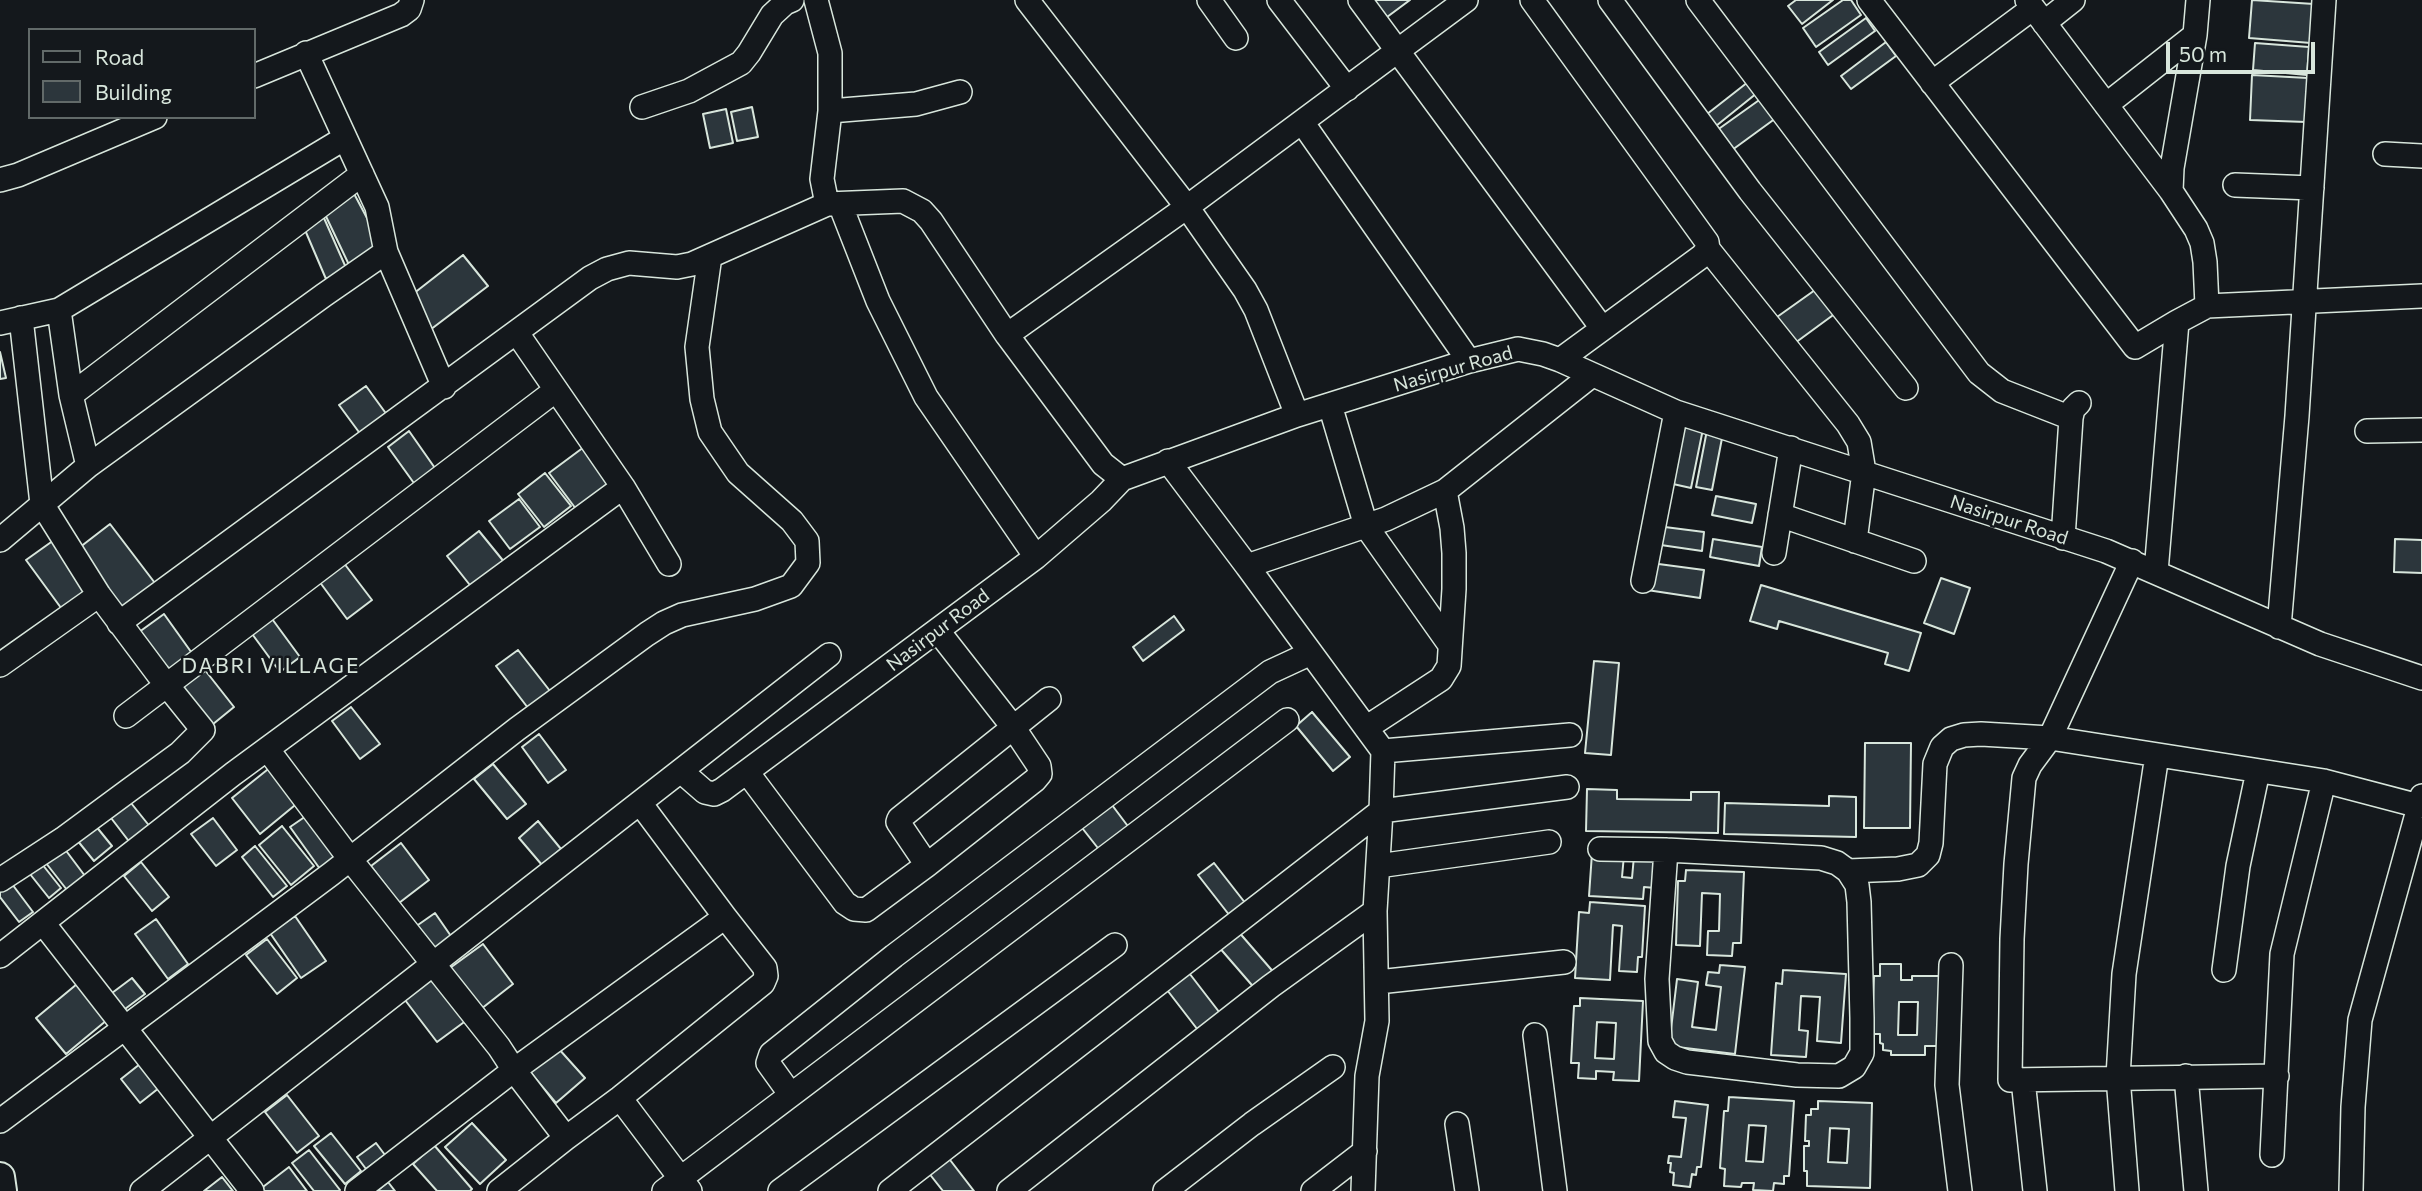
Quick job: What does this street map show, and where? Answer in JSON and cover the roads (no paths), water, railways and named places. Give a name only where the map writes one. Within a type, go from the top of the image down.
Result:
[{"type":"main road","points":[[0,1177],[2,1191]]},
{"type":"street","points":[[256,75],[401,15],[410,9],[412,0]]},
{"type":"street","points":[[642,107],[689,91],[741,63],[772,15],[792,0]]},
{"type":"street","points":[[816,0],[831,53],[830,111],[822,179],[926,397],[1036,557]]},
{"type":"street","points":[[1027,0],[1187,207],[1251,300],[1297,415]]},
{"type":"street","points":[[1209,0],[1236,38]]},
{"type":"street","points":[[1279,0],[1347,89]]},
{"type":"street","points":[[1360,0],[1602,328]]},
{"type":"street","points":[[1007,335],[1187,207],[1466,0]]},
{"type":"street","points":[[1532,0],[1704,237],[1708,249],[1849,424],[1859,442],[1864,472],[1855,541]]},
{"type":"street","points":[[1610,0],[1750,191],[1906,388]]},
{"type":"street","points":[[1698,0],[1979,373],[2001,391],[2075,410],[2063,538]]},
{"type":"street","points":[[1868,0],[2135,347],[2207,306],[2422,296]]},
{"type":"street","points":[[1932,83],[2034,10],[2073,0]]},
{"type":"street","points":[[2171,191],[2172,168],[2195,35],[2198,0]]},
{"type":"street","points":[[2280,626],[2305,301],[2324,0]]},
{"type":"street","points":[[2034,10],[2171,191],[2196,229],[2202,243],[2207,306]]},
{"type":"street","points":[[2106,105],[2195,35]]},
{"type":"street","points":[[306,53],[377,207],[386,252],[444,387]]},
{"type":"street","points":[[830,111],[916,104],[960,92]]},
{"type":"street","points":[[0,180],[150,119]]},
{"type":"street","points":[[1303,122],[1469,361]]},
{"type":"street","points":[[0,880],[64,839],[180,753],[203,730],[99,595],[43,505],[10,321],[59,310],[345,138]]},
{"type":"street","points":[[2385,155],[2422,156]]},
{"type":"street","points":[[71,395],[362,174]]},
{"type":"street","points":[[2235,185],[2312,188]]},
{"type":"street","points":[[119,623],[590,278],[607,269],[629,263],[677,267],[692,264],[833,204],[903,201],[922,211],[1007,335],[1103,464],[1122,479]]},
{"type":"street","points":[[1560,360],[1708,249]]},
{"type":"street","points":[[0,540],[88,466],[386,252]]},
{"type":"street","points":[[0,1121],[350,859],[517,729],[664,623],[682,615],[755,599],[791,586],[808,563],[807,541],[792,521],[738,473],[710,432],[702,398],[697,347],[710,256]]},
{"type":"street","points":[[59,310],[71,395],[88,466]]},
{"type":"street","points":[[2156,572],[2177,322]]},
{"type":"street","points":[[517,333],[623,487],[669,565]]},
{"type":"street","name":"Nasirpur Road","points":[[682,772],[705,792],[714,794],[1036,557],[1101,501],[1122,479],[1297,415],[1469,361],[1518,349],[1560,360],[1676,412],[2132,561],[2320,644],[2422,678]]},
{"type":"street","points":[[1247,566],[1386,519],[1445,491],[1592,375]]},
{"type":"street","points":[[126,716],[556,390]]},
{"type":"street","points":[[1330,405],[1366,526],[1450,645]]},
{"type":"street","points":[[1643,582],[1676,412]]},
{"type":"street","points":[[2367,431],[2422,430]]},
{"type":"street","points":[[1774,552],[1791,449]]},
{"type":"street","points":[[1168,461],[1383,751],[1376,911],[1377,1021],[1367,1076],[1363,1191]]},
{"type":"street","points":[[0,956],[233,774],[623,487]]},
{"type":"street","points":[[1366,728],[1440,678],[1449,666],[1454,553],[1445,491]]},
{"type":"street","points":[[1780,515],[1914,561]]},
{"type":"street","points":[[2132,561],[2050,738],[2029,765],[2024,778],[2015,864],[2010,1080],[2277,1076]]},
{"type":"street","points":[[0,664],[99,595]]},
{"type":"street","points":[[747,772],[845,903],[854,909],[866,910],[928,865],[1040,774],[1040,766],[1013,727],[938,631]]},
{"type":"street","points":[[791,1095],[768,1063],[771,1054],[894,956],[1270,672],[1311,653]]},
{"type":"street","points":[[142,1191],[829,655]]},
{"type":"street","points":[[928,865],[898,822],[899,819],[1049,699]]},
{"type":"street","points":[[620,1098],[678,1186],[791,1095],[1287,720]]},
{"type":"street","points":[[1383,751],[1570,735]]},
{"type":"street","points":[[1848,871],[1898,869],[1918,865],[1928,855],[1935,764],[1942,747],[1951,739],[1964,735],[2050,738],[2324,781],[2421,801],[2360,1020],[2353,1107],[2351,1191]]},
{"type":"street","points":[[268,750],[566,1138]]},
{"type":"street","points":[[2127,1191],[2118,1077],[2124,974],[2157,755]]},
{"type":"street","points":[[2224,970],[2238,866],[2258,771]]},
{"type":"street","points":[[2273,1155],[2282,954],[2324,781]]},
{"type":"street","points":[[890,1191],[1381,811],[1567,787]]},
{"type":"street","points":[[499,1191],[764,983],[765,968],[640,803]]},
{"type":"street","points":[[1378,866],[1549,842]]},
{"type":"street","points":[[1600,849],[1666,850],[1821,858],[1837,863],[1848,871],[1857,884],[1859,902],[1863,1017],[1862,1053],[1854,1067],[1839,1076],[1797,1075],[1687,1062],[1675,1059],[1666,1052],[1660,1041],[1657,979],[1666,850]]},
{"type":"street","points":[[1009,1191],[1271,986],[1376,911]]},
{"type":"street","points":[[357,1191],[514,1070],[726,917]]},
{"type":"street","points":[[43,923],[252,1191]]},
{"type":"street","points":[[780,1191],[1115,945]]},
{"type":"street","points":[[1378,982],[1564,962]]},
{"type":"street","points":[[1951,965],[1947,1085],[1960,1191]]},
{"type":"street","points":[[1535,1035],[1555,1191]]},
{"type":"street","points":[[1165,1191],[1333,1066]]},
{"type":"street","points":[[2186,1076],[2196,1191]]},
{"type":"street","points":[[2023,1080],[2035,1191]]},
{"type":"street","points":[[1457,1124],[1467,1191]]},
{"type":"street","points":[[1313,1191],[1365,1151]]},
{"type":"district","name":"DABRI VILLAGE","points":[[271,666]]}]
